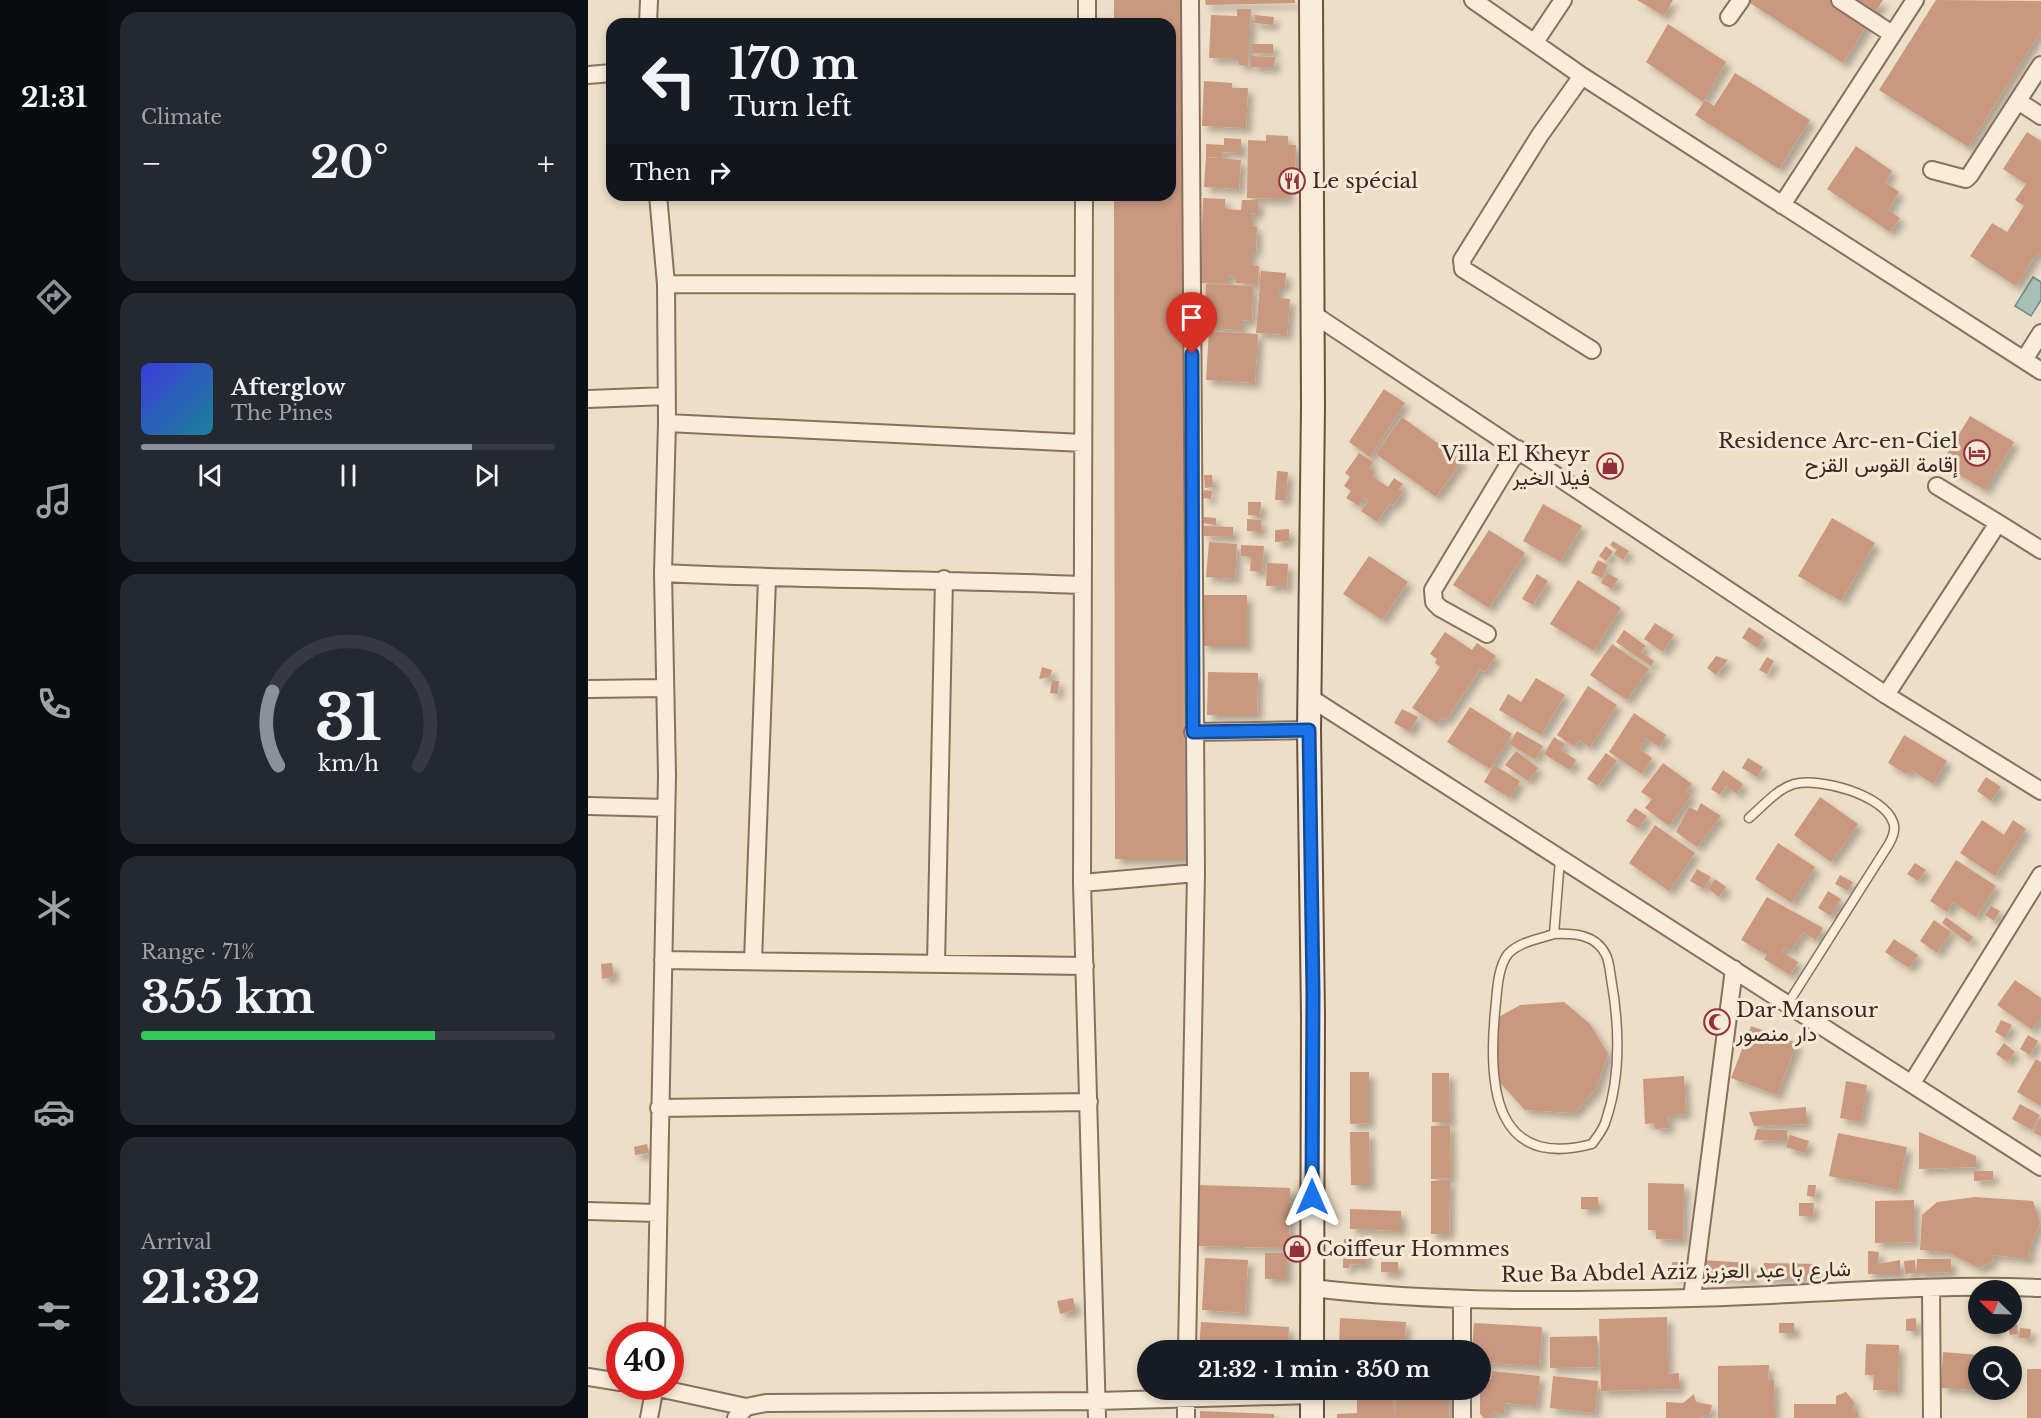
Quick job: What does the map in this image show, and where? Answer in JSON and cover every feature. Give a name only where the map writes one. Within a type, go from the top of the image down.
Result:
[{"type":"street","points":[[648,18],[649,0]]},
{"type":"street","points":[[1087,0],[1087,18]]},
{"type":"street","points":[[1187,1340],[1196,873],[1193,732],[1190,0]]},
{"type":"street","points":[[1311,0],[1312,314],[1309,730],[1313,1015],[1312,1340]]},
{"type":"street","points":[[1473,0],[1582,76],[2041,371]]},
{"type":"street","points":[[1534,42],[1563,0]]},
{"type":"street","points":[[1730,17],[1741,0]]},
{"type":"street","points":[[1840,0],[1892,34]]},
{"type":"street","points":[[1782,205],[1915,0]]},
{"type":"street","points":[[1932,170],[1966,179],[2041,66]]},
{"type":"street","points":[[588,75],[606,74]]},
{"type":"street","points":[[1582,76],[1540,135],[1462,260],[1463,269],[1592,350]]},
{"type":"street","points":[[2018,101],[2041,116]]},
{"type":"street","points":[[656,1322],[666,808],[663,573],[668,423],[666,284],[659,201]]},
{"type":"street","points":[[1084,201],[1082,884],[1097,1410]]},
{"type":"street","points":[[666,284],[1083,285]]},
{"type":"street","points":[[1312,314],[1886,695],[2041,791]]},
{"type":"street","points":[[2024,360],[2041,333]]},
{"type":"street","points":[[588,399],[667,396]]},
{"type":"street","points":[[668,423],[1083,443]]},
{"type":"street","points":[[1487,634],[1440,608],[1434,602],[1433,590],[1518,449]]},
{"type":"street","points":[[1937,486],[2041,550]]},
{"type":"street","points":[[1886,695],[1998,523]]},
{"type":"street","points":[[663,573],[767,579],[945,579],[1082,585]]},
{"type":"street","points":[[753,961],[767,579]]},
{"type":"street","points":[[936,964],[945,579]]},
{"type":"street","points":[[588,689],[665,688]]},
{"type":"street","points":[[1310,697],[2041,1167]]},
{"type":"street","points":[[1193,732],[1309,730]]},
{"type":"street","points":[[588,806],[666,808]]},
{"type":"street","points":[[1082,884],[1196,873]]},
{"type":"street","points":[[1912,1083],[2041,875]]},
{"type":"street","points":[[663,960],[1085,966]]},
{"type":"street","points":[[1692,1298],[1734,969]]},
{"type":"street","points":[[659,1108],[1089,1102]]},
{"type":"street","points":[[588,1211],[657,1213]]},
{"type":"street","name":"Rue Ba Abdel Aziz شارع با عبد العزيز","points":[[1312,1288],[1462,1299],[1692,1298],[1931,1288],[2041,1288]]},
{"type":"street","points":[[1931,1288],[1932,1418]]},
{"type":"street","points":[[1462,1299],[1462,1340]]},
{"type":"street","points":[[588,1377],[606,1380]]},
{"type":"street","points":[[684,1395],[740,1412],[766,1403],[839,1410],[1097,1410],[1153,1400]]},
{"type":"street","points":[[649,1418],[651,1400]]},
{"type":"street","points":[[1186,1400],[1186,1418]]},
{"type":"street","points":[[1312,1400],[1312,1418]]},
{"type":"street","points":[[1462,1400],[1462,1418]]},
{"type":"lane","points":[[1749,818],[1793,784],[1824,783],[1842,788],[1878,804],[1890,815],[1894,823],[1890,844],[1787,1005]]},
{"type":"lane","points":[[1554,934],[1560,859]]},
{"type":"lane","points":[[1577,933],[1593,941],[1606,955],[1614,993],[1617,1041],[1614,1089],[1606,1123],[1592,1144],[1571,1150],[1542,1149],[1522,1138],[1503,1119],[1496,1093],[1493,1036],[1503,964],[1509,953],[1530,941],[1554,934],[1577,933]]},
{"type":"shaded area","points":[[2033,277],[2041,282],[2041,300],[2031,316],[2015,306]]},
{"type":"building","points":[[1114,0],[1183,0],[1184,859],[1115,859],[1114,201],[1176,201],[1176,18],[1114,18]]},
{"type":"building","points":[[1205,0],[1295,0],[1295,3],[1206,5]]},
{"type":"building","points":[[1637,0],[1673,0],[1664,16]]},
{"type":"building","points":[[1751,0],[1883,0],[1843,63],[1750,3]]},
{"type":"building","points":[[1936,0],[2041,1],[2041,31],[1968,147],[1879,90]]},
{"type":"building","points":[[1237,9],[1251,9],[1248,66],[1239,65],[1239,59],[1209,58],[1211,15],[1237,16]]},
{"type":"building","points":[[1255,15],[1274,17],[1273,25],[1254,23]]},
{"type":"building","points":[[1668,24],[1726,62],[1703,102],[1646,62]]},
{"type":"building","points":[[1252,44],[1273,44],[1273,53],[1252,53]]},
{"type":"building","points":[[1251,56],[1275,57],[1274,68],[1251,67]]},
{"type":"building","points":[[1735,73],[1810,120],[1779,169],[1695,115],[1705,100],[1714,106]]},
{"type":"building","points":[[1204,81],[1232,83],[1232,88],[1248,88],[1246,128],[1202,126]]},
{"type":"building","points":[[2027,132],[2041,141],[2041,256],[2037,253],[2016,286],[1970,256],[1992,223],[2007,232],[2024,206],[2015,200],[2026,184],[2003,169]]},
{"type":"building","points":[[1266,135],[1288,136],[1288,145],[1296,145],[1295,177],[1288,177],[1288,199],[1247,198],[1248,140],[1266,141]]},
{"type":"building","points":[[1224,138],[1241,139],[1241,153],[1223,152],[1222,157],[1206,157],[1206,144],[1224,145]]},
{"type":"building","points":[[1856,146],[1892,171],[1885,182],[1899,192],[1888,210],[1900,218],[1890,232],[1827,189]]},
{"type":"building","points":[[1206,157],[1241,160],[1239,189],[1204,187]]},
{"type":"building","points":[[1203,198],[1225,199],[1225,209],[1241,210],[1242,200],[1258,200],[1258,214],[1251,213],[1251,226],[1257,227],[1256,251],[1251,251],[1251,266],[1259,266],[1258,284],[1236,283],[1236,276],[1228,275],[1228,284],[1200,283]]},
{"type":"building","points":[[1261,271],[1286,273],[1285,287],[1278,287],[1278,298],[1290,299],[1287,335],[1256,333]]},
{"type":"building","points":[[1206,284],[1253,286],[1252,321],[1242,320],[1242,330],[1204,328]]},
{"type":"building","points":[[1209,331],[1258,334],[1255,383],[1206,380]]},
{"type":"building","points":[[1384,389],[1405,403],[1370,457],[1349,442]]},
{"type":"building","name":"Residence Arc-en-Ciel إقامة القوس القزح","points":[[1970,416],[2014,442],[1985,490],[1941,464]]},
{"type":"building","points":[[1402,417],[1462,461],[1436,497],[1376,454]]},
{"type":"building","points":[[1359,453],[1373,462],[1369,468],[1375,472],[1372,476],[1388,487],[1394,478],[1403,484],[1399,489],[1403,492],[1393,505],[1390,503],[1377,522],[1361,511],[1369,500],[1364,498],[1359,506],[1346,498],[1351,491],[1344,486],[1350,477],[1345,473]]},
{"type":"building","points":[[1277,471],[1288,472],[1286,500],[1275,500]]},
{"type":"building","points":[[1204,475],[1212,475],[1213,487],[1205,488]]},
{"type":"building","points":[[1204,490],[1212,491],[1211,499],[1203,498]]},
{"type":"building","points":[[1248,502],[1261,502],[1260,516],[1248,515]]},
{"type":"building","points":[[1543,504],[1582,526],[1561,562],[1523,541]]},
{"type":"building","points":[[1204,517],[1216,518],[1216,525],[1203,523]]},
{"type":"building","points":[[1832,518],[1875,543],[1841,601],[1798,576]]},
{"type":"building","points":[[1247,519],[1261,520],[1261,532],[1247,531]]},
{"type":"building","points":[[1204,526],[1233,527],[1233,537],[1204,536]]},
{"type":"building","points":[[1289,529],[1289,541],[1275,542],[1275,530]]},
{"type":"building","points":[[1489,530],[1525,553],[1489,608],[1453,585]]},
{"type":"building","points":[[1613,541],[1629,551],[1623,560],[1614,554],[1617,550],[1610,545]]},
{"type":"building","points":[[1209,542],[1237,544],[1235,579],[1206,577]]},
{"type":"building","points":[[1241,545],[1264,546],[1262,572],[1250,571],[1251,557],[1241,556]]},
{"type":"building","points":[[1606,546],[1613,552],[1606,561],[1599,556]]},
{"type":"building","points":[[1369,556],[1408,582],[1382,620],[1343,594]]},
{"type":"building","points":[[1598,560],[1608,565],[1602,578],[1591,573]]},
{"type":"building","points":[[1267,563],[1288,564],[1287,587],[1266,586]]},
{"type":"building","points":[[1607,573],[1618,579],[1612,589],[1601,583]]},
{"type":"building","points":[[1537,574],[1548,581],[1533,605],[1522,599]]},
{"type":"building","points":[[1578,580],[1621,608],[1594,651],[1550,624]]},
{"type":"building","points":[[1203,595],[1247,595],[1247,646],[1202,646]]},
{"type":"building","points":[[1655,623],[1674,635],[1663,652],[1644,639]]},
{"type":"building","points":[[1749,627],[1764,637],[1758,648],[1742,638]]},
{"type":"building","points":[[1624,630],[1646,646],[1641,652],[1654,661],[1651,666],[1616,642]]},
{"type":"building","points":[[1445,632],[1472,650],[1477,643],[1496,656],[1485,672],[1480,669],[1446,720],[1442,717],[1437,724],[1412,708],[1440,667],[1435,663],[1437,659],[1430,654]]},
{"type":"building","points":[[1612,644],[1649,669],[1627,700],[1590,675]]},
{"type":"building","points":[[1716,656],[1728,660],[1716,675],[1707,668]]},
{"type":"building","points":[[1767,657],[1774,661],[1767,674],[1759,670]]},
{"type":"building","points":[[1042,667],[1052,670],[1050,677],[1039,679]]},
{"type":"building","points":[[1208,672],[1258,673],[1257,715],[1207,715]]},
{"type":"building","points":[[1536,678],[1565,695],[1541,735],[1499,710],[1508,694],[1521,702]]},
{"type":"building","points":[[1052,680],[1059,681],[1058,694],[1050,693]]},
{"type":"building","points":[[1588,686],[1617,705],[1590,747],[1579,740],[1575,747],[1557,735]]},
{"type":"building","points":[[1470,707],[1512,734],[1490,769],[1447,742]]},
{"type":"building","points":[[1402,709],[1418,717],[1410,732],[1394,723]]},
{"type":"building","points":[[1634,713],[1666,735],[1659,747],[1646,738],[1639,749],[1652,758],[1642,774],[1609,752]]},
{"type":"building","points":[[1517,731],[1543,746],[1535,759],[1509,744]]},
{"type":"building","points":[[1904,735],[1947,761],[1933,784],[1912,770],[1906,774],[1888,763]]},
{"type":"building","points":[[1554,737],[1565,744],[1561,750],[1576,760],[1570,770],[1544,754]]},
{"type":"building","points":[[1516,751],[1538,768],[1528,781],[1505,765]]},
{"type":"building","points":[[1606,753],[1617,761],[1598,786],[1587,779]]},
{"type":"building","points":[[1748,758],[1763,767],[1757,777],[1742,768]]},
{"type":"building","points":[[1663,763],[1692,784],[1686,792],[1691,796],[1669,826],[1645,808],[1652,799],[1641,792]]},
{"type":"building","points":[[1494,765],[1520,781],[1510,798],[1484,782]]},
{"type":"building","points":[[1723,770],[1743,784],[1737,794],[1726,786],[1720,795],[1711,789]]},
{"type":"building","points":[[1986,777],[2001,787],[1991,801],[1977,791]]},
{"type":"building","points":[[1820,797],[1858,824],[1831,862],[1794,835]]},
{"type":"building","points":[[1701,803],[1721,816],[1697,847],[1676,832],[1689,807],[1697,811]]},
{"type":"building","points":[[1635,808],[1647,816],[1639,829],[1626,821]]},
{"type":"building","points":[[1982,820],[2004,835],[2013,820],[2026,829],[1995,876],[1960,853]]},
{"type":"building","points":[[1655,825],[1695,853],[1669,891],[1629,863]]},
{"type":"building","points":[[1778,843],[1815,867],[1792,903],[1755,879]]},
{"type":"building","points":[[1956,860],[1996,886],[1976,917],[1953,902],[1947,912],[1930,901]]},
{"type":"building","points":[[1915,863],[1926,870],[1918,881],[1907,874]]},
{"type":"building","points":[[1697,869],[1711,877],[1704,889],[1690,881]]},
{"type":"building","points":[[1840,875],[1853,882],[1848,891],[1835,884]]},
{"type":"building","points":[[1715,879],[1726,887],[1719,897],[1708,889]]},
{"type":"building","points":[[1828,891],[1841,899],[1831,916],[1818,908]]},
{"type":"building","points":[[1767,897],[1823,928],[1816,940],[1803,932],[1791,951],[1784,947],[1782,952],[1798,962],[1790,975],[1764,959],[1767,955],[1741,940]]},
{"type":"building","points":[[1991,906],[2000,911],[1994,921],[1985,915]]},
{"type":"building","points":[[1946,917],[1973,937],[1969,943],[1942,923]]},
{"type":"building","points":[[1934,920],[1951,932],[1937,953],[1920,941]]},
{"type":"building","points":[[1894,939],[1918,955],[1909,968],[1885,952]]},
{"type":"building","points":[[612,963],[614,977],[602,979],[601,964]]},
{"type":"building","points":[[2015,980],[2041,998],[2041,1017],[2032,1030],[1997,1005]]},
{"type":"building","points":[[1564,1002],[1590,1024],[1608,1054],[1596,1089],[1574,1113],[1525,1110],[1495,1077],[1499,1017],[1520,1005]]},
{"type":"building","points":[[2001,1020],[2012,1025],[2005,1038],[1995,1032]]},
{"type":"building","points":[[1751,1026],[1797,1043],[1777,1095],[1731,1078]]},
{"type":"building","points":[[2028,1035],[2038,1041],[2030,1055],[2020,1049]]},
{"type":"building","points":[[2004,1043],[2015,1052],[2007,1062],[1996,1054]]},
{"type":"building","points":[[2036,1059],[2041,1062],[2041,1106],[2017,1092]]},
{"type":"building","points":[[1350,1072],[1369,1072],[1369,1123],[1350,1124]]},
{"type":"building","points":[[1432,1073],[1449,1073],[1450,1122],[1432,1122]]},
{"type":"building","points":[[1684,1076],[1686,1114],[1668,1115],[1669,1128],[1655,1129],[1654,1123],[1645,1124],[1643,1079]]},
{"type":"building","points":[[1846,1081],[1867,1085],[1861,1122],[1840,1118]]},
{"type":"building","points":[[2020,1104],[2040,1115],[2032,1130],[2012,1119]]},
{"type":"building","points":[[1806,1107],[1806,1124],[1754,1126],[1749,1112]]},
{"type":"building","points":[[2041,1119],[2041,1136],[2034,1133]]},
{"type":"building","points":[[1450,1125],[1451,1178],[1431,1179],[1431,1126]]},
{"type":"building","points":[[1757,1129],[1787,1130],[1787,1141],[1754,1140]]},
{"type":"building","points":[[1350,1132],[1369,1132],[1370,1185],[1351,1185]]},
{"type":"building","points":[[1919,1132],[1976,1156],[1976,1167],[1919,1169]]},
{"type":"building","points":[[1838,1133],[1907,1147],[1898,1190],[1829,1176]]},
{"type":"building","points":[[1790,1135],[1809,1141],[1805,1153],[1786,1147]]},
{"type":"building","points":[[647,1144],[649,1153],[635,1155],[634,1147]]},
{"type":"building","points":[[1974,1171],[1993,1171],[1993,1180],[1974,1181]]},
{"type":"building","points":[[1431,1181],[1450,1181],[1449,1234],[1431,1234]]},
{"type":"building","points":[[1648,1183],[1684,1184],[1683,1240],[1656,1239],[1656,1230],[1648,1230]]},
{"type":"building","points":[[1198,1185],[1290,1188],[1289,1248],[1197,1246]]},
{"type":"building","points":[[1808,1185],[1816,1185],[1815,1197],[1807,1196]]},
{"type":"building","points":[[1581,1197],[1598,1197],[1598,1209],[1581,1209]]},
{"type":"building","points":[[1975,1197],[2033,1201],[2040,1223],[2030,1247],[2029,1259],[1993,1255],[1992,1262],[1979,1268],[1947,1252],[1920,1250],[1922,1215],[1937,1202]]},
{"type":"building","points":[[1914,1200],[1914,1242],[1875,1243],[1875,1201]]},
{"type":"building","points":[[1799,1203],[1814,1203],[1813,1216],[1799,1216]]},
{"type":"building","points":[[1350,1209],[1401,1211],[1401,1231],[1350,1229]]},
{"type":"building","points":[[1344,1239],[1367,1240],[1366,1265],[1350,1264],[1349,1268],[1343,1268]]},
{"type":"building","points":[[1868,1251],[1879,1252],[1878,1264],[1900,1260],[1900,1274],[1868,1274]]},
{"type":"building","points":[[1265,1253],[1287,1253],[1287,1279],[1265,1279]]},
{"type":"building","points":[[1205,1258],[1248,1260],[1245,1313],[1202,1310]]},
{"type":"building","points":[[1917,1259],[1951,1259],[1951,1272],[1917,1273]]},
{"type":"building","points":[[1701,1260],[1750,1263],[1755,1279],[1700,1276]]},
{"type":"building","points":[[1915,1260],[1915,1273],[1905,1274],[1904,1261]]},
{"type":"building","points":[[1381,1262],[1398,1262],[1398,1273],[1381,1272]]},
{"type":"building","points":[[1672,1262],[1683,1262],[1682,1275],[1671,1275]]},
{"type":"building","points":[[1764,1263],[1816,1264],[1816,1278],[1763,1278]]},
{"type":"building","points":[[1073,1298],[1076,1310],[1060,1314],[1057,1301]]},
{"type":"building","points":[[1667,1317],[1668,1374],[1679,1373],[1679,1389],[1601,1391],[1599,1319]]},
{"type":"building","points":[[1340,1318],[1406,1322],[1405,1340],[1339,1340]]},
{"type":"building","points":[[1916,1318],[1916,1331],[1906,1331],[1906,1319]]},
{"type":"building","points":[[1201,1322],[1289,1327],[1288,1340],[1200,1340]]},
{"type":"building","points":[[1474,1323],[1542,1327],[1540,1366],[1491,1363],[1491,1340],[1473,1340]]},
{"type":"building","points":[[1779,1323],[1794,1323],[1795,1333],[1779,1333]]},
{"type":"building","points":[[2022,1328],[2031,1329],[2030,1339],[2019,1338]]},
{"type":"building","points":[[1597,1336],[1597,1367],[1550,1368],[1550,1337]]},
{"type":"building","points":[[1866,1344],[1899,1345],[1898,1391],[1873,1390],[1874,1375],[1865,1375]]},
{"type":"building","points":[[1943,1352],[1968,1354],[1968,1389],[1941,1388]]},
{"type":"building","points":[[1769,1365],[1768,1380],[1774,1380],[1775,1418],[1718,1418],[1718,1366]]},
{"type":"building","points":[[2027,1369],[2041,1369],[2041,1418],[2027,1418]]},
{"type":"building","points":[[1492,1371],[1540,1376],[1536,1406],[1505,1403],[1504,1413],[1492,1412],[1491,1418],[1484,1418],[1480,1414],[1480,1400],[1491,1400]]},
{"type":"building","points":[[1553,1376],[1598,1381],[1595,1413],[1550,1408]]},
{"type":"building","points":[[1846,1392],[1854,1402],[1853,1412],[1858,1412],[1858,1418],[1794,1418],[1794,1404],[1836,1404],[1836,1396]]},
{"type":"building","points":[[1694,1394],[1696,1402],[1712,1405],[1710,1414],[1698,1418],[1666,1418],[1666,1402],[1683,1403]]},
{"type":"building","points":[[1357,1400],[1393,1400],[1394,1418],[1337,1418],[1337,1414],[1357,1413]]},
{"type":"building","points":[[1396,1400],[1450,1400],[1449,1418],[1395,1418]]},
{"type":"building","points":[[1200,1411],[1274,1414],[1274,1418],[1200,1418]]},
{"type":"place","name":"Le spécial","points":[[1292,181]]},
{"type":"place","name":"Residence Arc-en-Ciel إقامة القوس القزح","points":[[1977,453]]},
{"type":"place","name":"Villa El Kheyr فيلا الخير","points":[[1610,466]]},
{"type":"place","name":"Dar Mansour دار منصور","points":[[1717,1022]]},
{"type":"place","name":"Coiffeur Hommes","points":[[1297,1249]]},
{"type":"route","points":[[1192,354],[1193,732],[1309,730],[1313,992],[1312,1197]]}]
